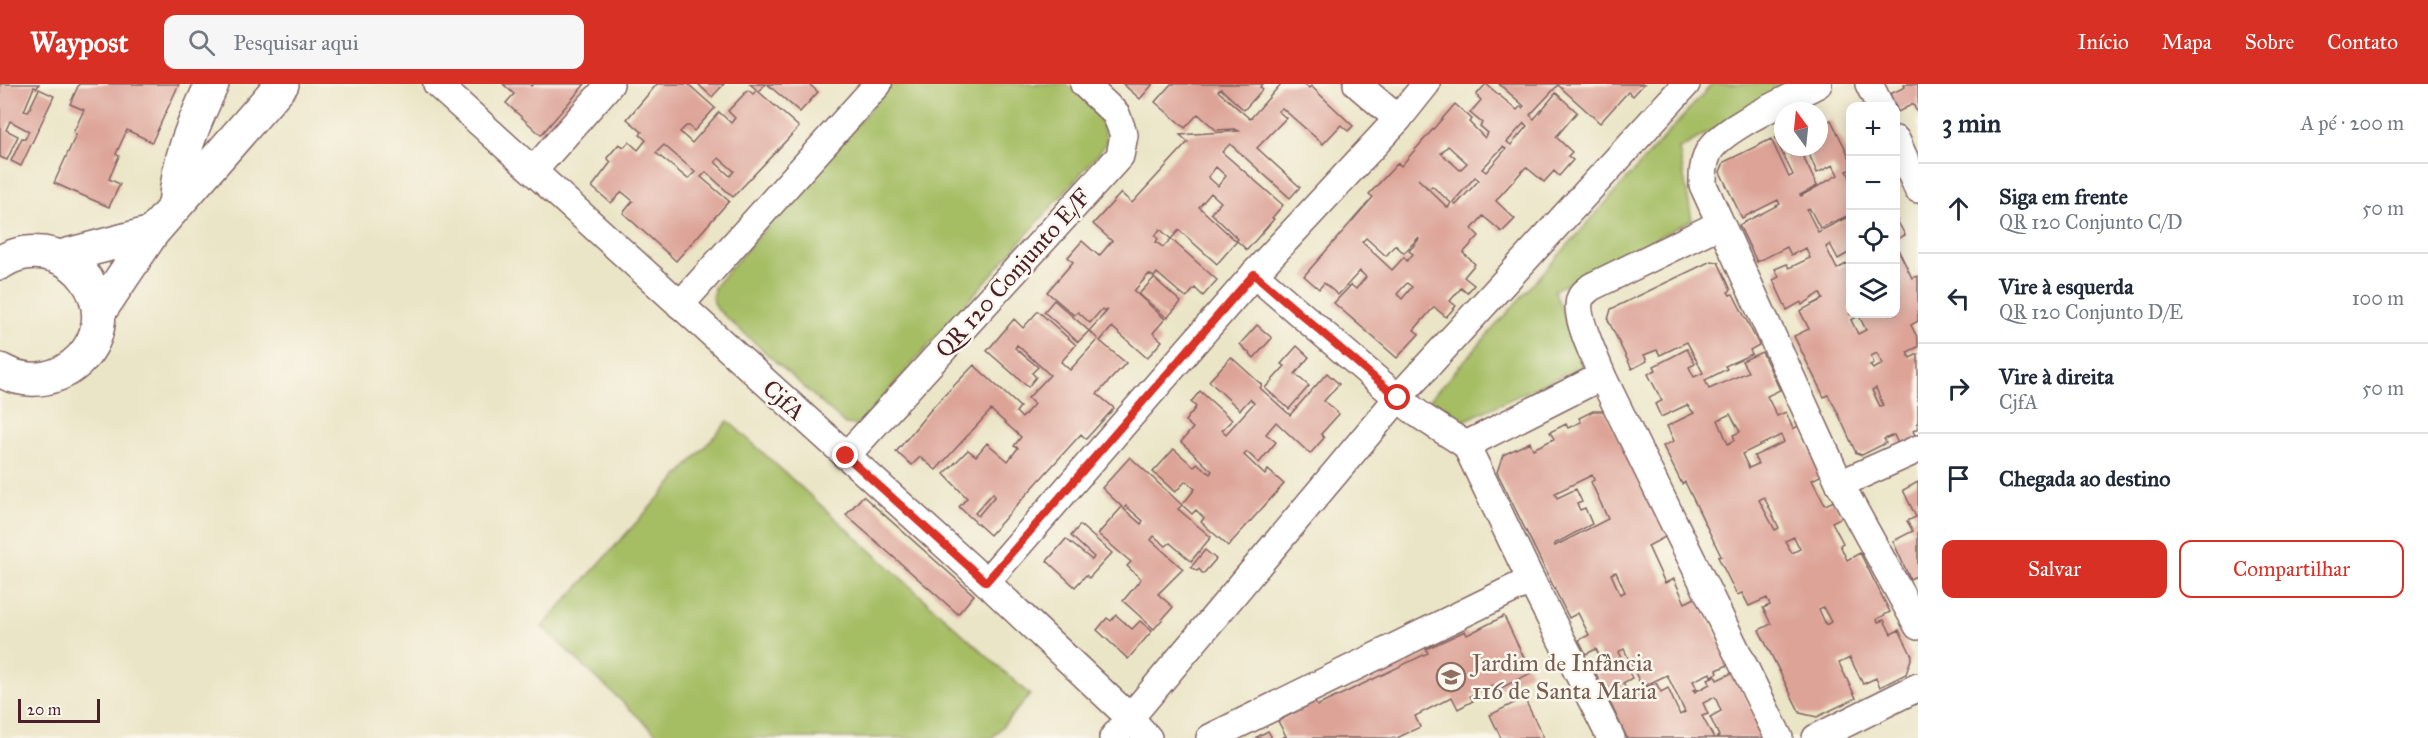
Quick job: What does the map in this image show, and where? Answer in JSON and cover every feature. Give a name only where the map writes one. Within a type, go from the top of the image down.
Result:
[{"type":"street","points":[[175,205],[177,180],[186,142],[213,84]]},
{"type":"street","points":[[99,312],[152,233],[282,84]]},
{"type":"street","name":"CjfA","points":[[437,84],[986,582],[1130,718],[1148,738]]},
{"type":"street","points":[[534,170],[610,84]]},
{"type":"street","points":[[680,305],[878,84]]},
{"type":"street","name":"QR 120 Conjunto E/F","points":[[846,456],[1120,156],[1124,135],[1116,114],[1084,84]]},
{"type":"street","points":[[1357,84],[1398,119]]},
{"type":"street","points":[[986,582],[1254,274],[1398,119],[1426,84]]},
{"type":"street","points":[[1113,738],[1398,398],[1686,84]]},
{"type":"street","points":[[1818,84],[1727,132],[1709,151],[1703,168],[1703,185],[1840,484],[1918,626]]},
{"type":"street","points":[[1869,84],[1878,102]]},
{"type":"street","points":[[1900,150],[1918,189]]},
{"type":"street","points":[[1720,224],[1592,287],[1581,298],[1578,310],[1602,376],[1779,738]]},
{"type":"street","points":[[60,257],[152,233]]},
{"type":"street","points":[[0,370],[10,376],[32,380],[53,378],[72,368],[87,352],[97,333],[99,312],[93,289],[79,270],[60,257],[42,252],[24,253],[2,259]]},
{"type":"street","points":[[1254,274],[1398,398],[1466,445],[1611,738]]},
{"type":"street","points":[[1466,445],[1602,376]]},
{"type":"street","points":[[1840,484],[1918,449]]},
{"type":"street","points":[[1210,738],[1531,580]]},
{"type":"street","points":[[1816,738],[1918,687]]},
{"type":"green space","points":[[892,84],[1066,84],[1092,108],[1101,122],[1107,141],[1099,153],[862,421],[855,425],[845,424],[717,309],[713,300],[714,287]]},
{"type":"green space","points":[[1712,84],[1793,84],[1679,149],[1692,220],[1554,290],[1584,365],[1457,424],[1430,399]]},
{"type":"green space","points":[[728,421],[1030,695],[992,738],[661,738],[542,627]]},
{"type":"building","points":[[0,84],[39,84],[37,88],[34,87],[24,111],[28,112],[39,89],[54,96],[21,166],[11,161],[22,138],[25,139],[29,131],[10,121],[6,130],[18,136],[7,160],[0,157]]},
{"type":"building","points":[[79,84],[179,84],[152,142],[127,130],[116,154],[119,156],[109,179],[120,184],[109,207],[54,183],[76,135],[73,133],[84,110],[70,104]]},
{"type":"building","points":[[503,84],[529,84],[531,86],[533,84],[585,84],[541,135],[506,103],[514,94]]},
{"type":"building","points":[[657,84],[688,84],[715,108],[694,131],[686,126],[680,132],[692,143],[719,112],[731,123],[735,118],[728,111],[748,90],[753,94],[757,90],[750,84],[765,84],[759,92],[799,127],[733,197],[706,172],[701,177],[729,201],[676,261],[623,213],[633,201],[622,192],[611,203],[592,187],[611,162],[607,158],[619,144],[624,147],[629,142],[638,150],[646,140],[640,135],[642,132],[627,119]],"holes":[[[664,145],[695,172],[688,179],[656,153]],[[719,158],[734,171],[730,176],[715,162]]]},
{"type":"building","points":[[698,84],[724,84],[712,97]]},
{"type":"building","points":[[767,84],[809,84],[818,92],[800,112]]},
{"type":"building","points":[[1123,84],[1153,84],[1140,99]]},
{"type":"building","points":[[1171,84],[1263,84],[1260,87],[1263,89],[1244,110],[1221,89],[1218,91],[1250,119],[1281,84],[1304,84],[1309,88],[1311,86],[1353,126],[1348,131],[1341,125],[1323,144],[1282,108],[1278,111],[1286,118],[1257,148],[1300,187],[1290,198],[1230,144],[1222,152],[1283,205],[1247,250],[1237,241],[1217,264],[1179,230],[1171,239],[1217,280],[1203,296],[1195,288],[1186,298],[1157,273],[1154,277],[1149,274],[1134,291],[1165,319],[1153,333],[1162,341],[1147,358],[1112,327],[1100,341],[1126,363],[1097,394],[1114,408],[1086,439],[1081,434],[990,535],[959,507],[967,498],[944,474],[968,450],[976,456],[987,443],[1008,461],[1018,448],[1014,446],[1021,437],[991,410],[936,470],[920,457],[912,465],[896,452],[933,407],[974,365],[1020,407],[1016,412],[1022,418],[1034,404],[1028,398],[1050,375],[1017,345],[1015,348],[1038,367],[1032,373],[1036,377],[1028,387],[987,351],[1014,319],[1023,328],[1038,311],[1076,345],[1061,362],[1070,370],[1098,339],[1089,331],[1107,311],[1106,310],[1105,312],[1102,309],[1090,323],[1078,312],[1074,315],[1047,292],[1073,262],[1068,257],[1082,241],[1099,256],[1112,241],[1093,224],[1121,193],[1132,203],[1188,142],[1180,135],[1239,131],[1235,129],[1216,130],[1198,114],[1185,128],[1155,102]],"holes":[[[1216,167],[1226,176],[1218,186],[1208,177]],[[1211,193],[1221,202],[1211,213],[1238,239],[1236,241],[1199,207]],[[1160,229],[1171,239],[1163,247],[1156,242],[1158,239],[1155,236]],[[993,493],[995,496],[978,516],[975,513]]]},
{"type":"building","points":[[1486,84],[1517,110],[1524,106],[1499,84],[1558,85],[1530,115],[1534,119],[1556,93],[1577,112],[1556,137],[1572,152],[1568,156],[1573,160],[1559,176],[1554,171],[1544,182],[1526,167],[1498,198],[1496,201],[1515,219],[1502,232],[1483,216],[1472,229],[1479,236],[1463,253],[1475,264],[1464,277],[1474,285],[1467,293],[1461,288],[1450,301],[1456,306],[1446,317],[1434,307],[1414,330],[1419,334],[1397,358],[1334,303],[1351,285],[1356,289],[1366,277],[1360,271],[1338,295],[1324,283],[1319,289],[1304,276],[1373,197],[1369,194],[1398,163],[1401,166],[1455,104],[1472,119],[1469,122],[1485,138],[1488,133],[1480,126],[1482,123],[1470,113],[1481,100],[1476,95]],"holes":[[[1524,123],[1527,126],[1511,145],[1507,142]],[[1448,146],[1467,163],[1460,170],[1441,153]],[[1503,147],[1506,149],[1486,172],[1482,169]],[[1475,177],[1479,180],[1456,205],[1453,202]],[[1418,179],[1429,189],[1432,186],[1451,203],[1448,208]],[[1366,238],[1386,256],[1395,245],[1404,253],[1419,239],[1409,251],[1413,254],[1407,261],[1404,257],[1392,270],[1362,242]],[[1407,283],[1412,287],[1402,299],[1397,294]]]},
{"type":"building","points":[[1559,84],[1644,84],[1633,96],[1628,92],[1600,123]]},
{"type":"building","points":[[1904,84],[1918,84],[1918,114],[1913,104],[1900,111],[1900,102],[1894,102],[1890,94],[1905,87]]},
{"type":"building","points":[[1831,120],[1846,150],[1846,216],[1820,228],[1810,209],[1807,210],[1818,232],[1846,218],[1846,254],[1838,259],[1830,244],[1826,247],[1837,269],[1846,264],[1846,318],[1855,318],[1851,320],[1858,334],[1866,330],[1860,318],[1900,318],[1900,253],[1912,278],[1918,276],[1918,321],[1911,325],[1918,339],[1918,347],[1907,352],[1910,358],[1918,354],[1918,428],[1913,431],[1917,439],[1900,448],[1894,435],[1884,439],[1886,443],[1862,455],[1856,453],[1836,409],[1828,395],[1824,397],[1794,336],[1809,329],[1800,311],[1823,299],[1820,293],[1802,305],[1801,302],[1787,310],[1773,280],[1779,277],[1775,269],[1787,264],[1789,268],[1810,258],[1806,248],[1791,255],[1787,247],[1757,262],[1739,225],[1780,204],[1778,200],[1742,218],[1720,172],[1724,162],[1771,139],[1774,145],[1774,156],[1779,156],[1789,177],[1793,175],[1784,156],[1803,156],[1817,186],[1801,196],[1838,175],[1833,165],[1817,173],[1810,156],[1828,156],[1828,121]],"holes":[[[1877,353],[1883,364],[1873,369],[1870,365],[1874,363],[1871,356]],[[1876,388],[1883,405],[1880,406],[1872,390]]]},
{"type":"building","points":[[1900,226],[1905,235],[1900,238]]},
{"type":"building","points":[[1711,261],[1718,262],[1731,290],[1728,292],[1730,295],[1733,294],[1759,345],[1750,350],[1752,354],[1725,366],[1727,369],[1705,380],[1709,389],[1748,372],[1742,361],[1762,352],[1780,390],[1767,396],[1777,416],[1786,412],[1793,429],[1798,426],[1822,475],[1812,480],[1825,505],[1834,501],[1842,517],[1832,522],[1843,543],[1840,545],[1847,560],[1860,553],[1890,612],[1877,619],[1878,622],[1884,620],[1891,634],[1899,630],[1912,656],[1906,674],[1880,687],[1876,678],[1863,684],[1850,658],[1839,663],[1856,698],[1817,717],[1800,713],[1759,630],[1771,624],[1763,608],[1770,605],[1767,598],[1749,606],[1742,593],[1737,595],[1685,482],[1682,484],[1663,446],[1674,441],[1667,426],[1694,413],[1687,405],[1661,417],[1655,404],[1662,401],[1648,374],[1656,370],[1654,366],[1687,349],[1695,364],[1689,367],[1694,377],[1703,373],[1687,342],[1660,355],[1657,350],[1644,355],[1647,361],[1632,369],[1608,320],[1611,309]],"holes":[[[1730,414],[1740,432],[1733,435],[1735,440],[1728,444],[1718,420]],[[1781,435],[1784,442],[1754,456],[1758,464],[1749,468],[1742,454]],[[1764,497],[1779,528],[1775,530],[1759,500]],[[1794,537],[1800,549],[1792,553],[1785,541]],[[1823,607],[1831,622],[1826,625],[1819,609]]]},
{"type":"building","points":[[1154,278],[1181,302],[1167,318],[1139,294]]},
{"type":"building","points":[[1054,300],[1089,331],[1078,342],[1044,312]]},
{"type":"building","points":[[1257,325],[1272,338],[1254,358],[1240,344]]},
{"type":"building","points":[[1297,346],[1309,357],[1295,374],[1309,386],[1289,409],[1265,388],[1285,366],[1281,364]]},
{"type":"building","points":[[1231,357],[1290,415],[1327,373],[1339,384],[1324,401],[1339,414],[1321,434],[1324,438],[1310,454],[1276,422],[1266,434],[1276,442],[1259,463],[1247,452],[1244,455],[1265,475],[1268,470],[1284,484],[1228,546],[1201,522],[1204,518],[1196,510],[1192,514],[1182,505],[1195,489],[1186,481],[1175,492],[1153,472],[1174,449],[1194,467],[1197,463],[1210,474],[1212,471],[1181,442],[1193,428],[1185,421],[1196,407],[1191,402],[1200,391],[1232,420],[1222,430],[1226,434],[1254,403],[1250,399],[1240,410],[1209,381]]},
{"type":"building","points":[[1593,411],[1605,411],[1667,536],[1648,546],[1665,583],[1674,579],[1685,603],[1697,597],[1730,664],[1717,670],[1718,673],[1711,676],[1710,673],[1693,681],[1697,689],[1693,690],[1695,692],[1710,684],[1708,679],[1715,676],[1717,680],[1734,672],[1764,738],[1715,738],[1719,736],[1710,717],[1721,711],[1715,697],[1703,703],[1708,714],[1702,716],[1714,738],[1627,738],[1592,665],[1602,661],[1596,649],[1586,654],[1579,640],[1589,635],[1578,613],[1569,618],[1497,472],[1503,455],[1530,442],[1533,449],[1554,439],[1550,432],[1566,424],[1568,428],[1581,422],[1579,418]],"holes":[[[1592,475],[1594,480],[1591,482],[1608,519],[1555,546],[1554,544],[1592,524],[1585,508],[1580,510],[1577,504],[1582,502],[1576,489],[1557,498],[1555,493]],[[1616,572],[1625,592],[1620,594],[1611,574]],[[1624,649],[1642,687],[1667,675],[1685,712],[1680,715],[1668,688],[1661,692],[1656,683],[1629,694],[1623,683],[1632,678],[1618,652]]]},
{"type":"building","points":[[1130,457],[1182,505],[1178,509],[1211,537],[1191,561],[1170,543],[1166,546],[1154,536],[1151,540],[1183,569],[1158,594],[1173,607],[1154,629],[1123,601],[1141,579],[1127,566],[1131,562],[1098,534],[1122,507],[1102,488]],"holes":[[[1126,506],[1143,521],[1141,524],[1124,509]]]},
{"type":"building","points":[[1918,482],[1918,580],[1916,576],[1910,579],[1893,541],[1913,531],[1907,521],[1916,517],[1903,490]]},
{"type":"building","points":[[863,496],[974,595],[958,614],[846,515]]},
{"type":"building","points":[[1080,525],[1112,553],[1089,578],[1086,575],[1075,587],[1047,561],[1066,539],[1092,560],[1094,557],[1071,536]]},
{"type":"building","points":[[1205,550],[1216,559],[1203,574],[1199,569],[1197,571],[1191,567]]},
{"type":"building","points":[[1116,615],[1132,629],[1140,621],[1152,631],[1128,659],[1097,630],[1107,618],[1111,621]]},
{"type":"building","name":"Jardim de Infância 116 de Santa Maria","points":[[1504,616],[1531,673],[1495,691],[1492,685],[1470,696],[1473,701],[1458,709],[1452,697],[1415,716],[1420,727],[1397,738],[1281,738],[1286,736],[1278,721],[1315,702],[1317,706],[1428,653],[1426,649],[1465,631],[1467,635]]},
{"type":"building","points":[[1524,698],[1544,738],[1501,738],[1490,715]]},
{"type":"building","points":[[1268,731],[1272,738],[1255,738]]},
{"type":"place","name":"Jardim de Infância 116 de Santa Maria","points":[[1451,677]]},
{"type":"route","points":[[846,456],[986,582],[1254,274],[1398,398]]}]
